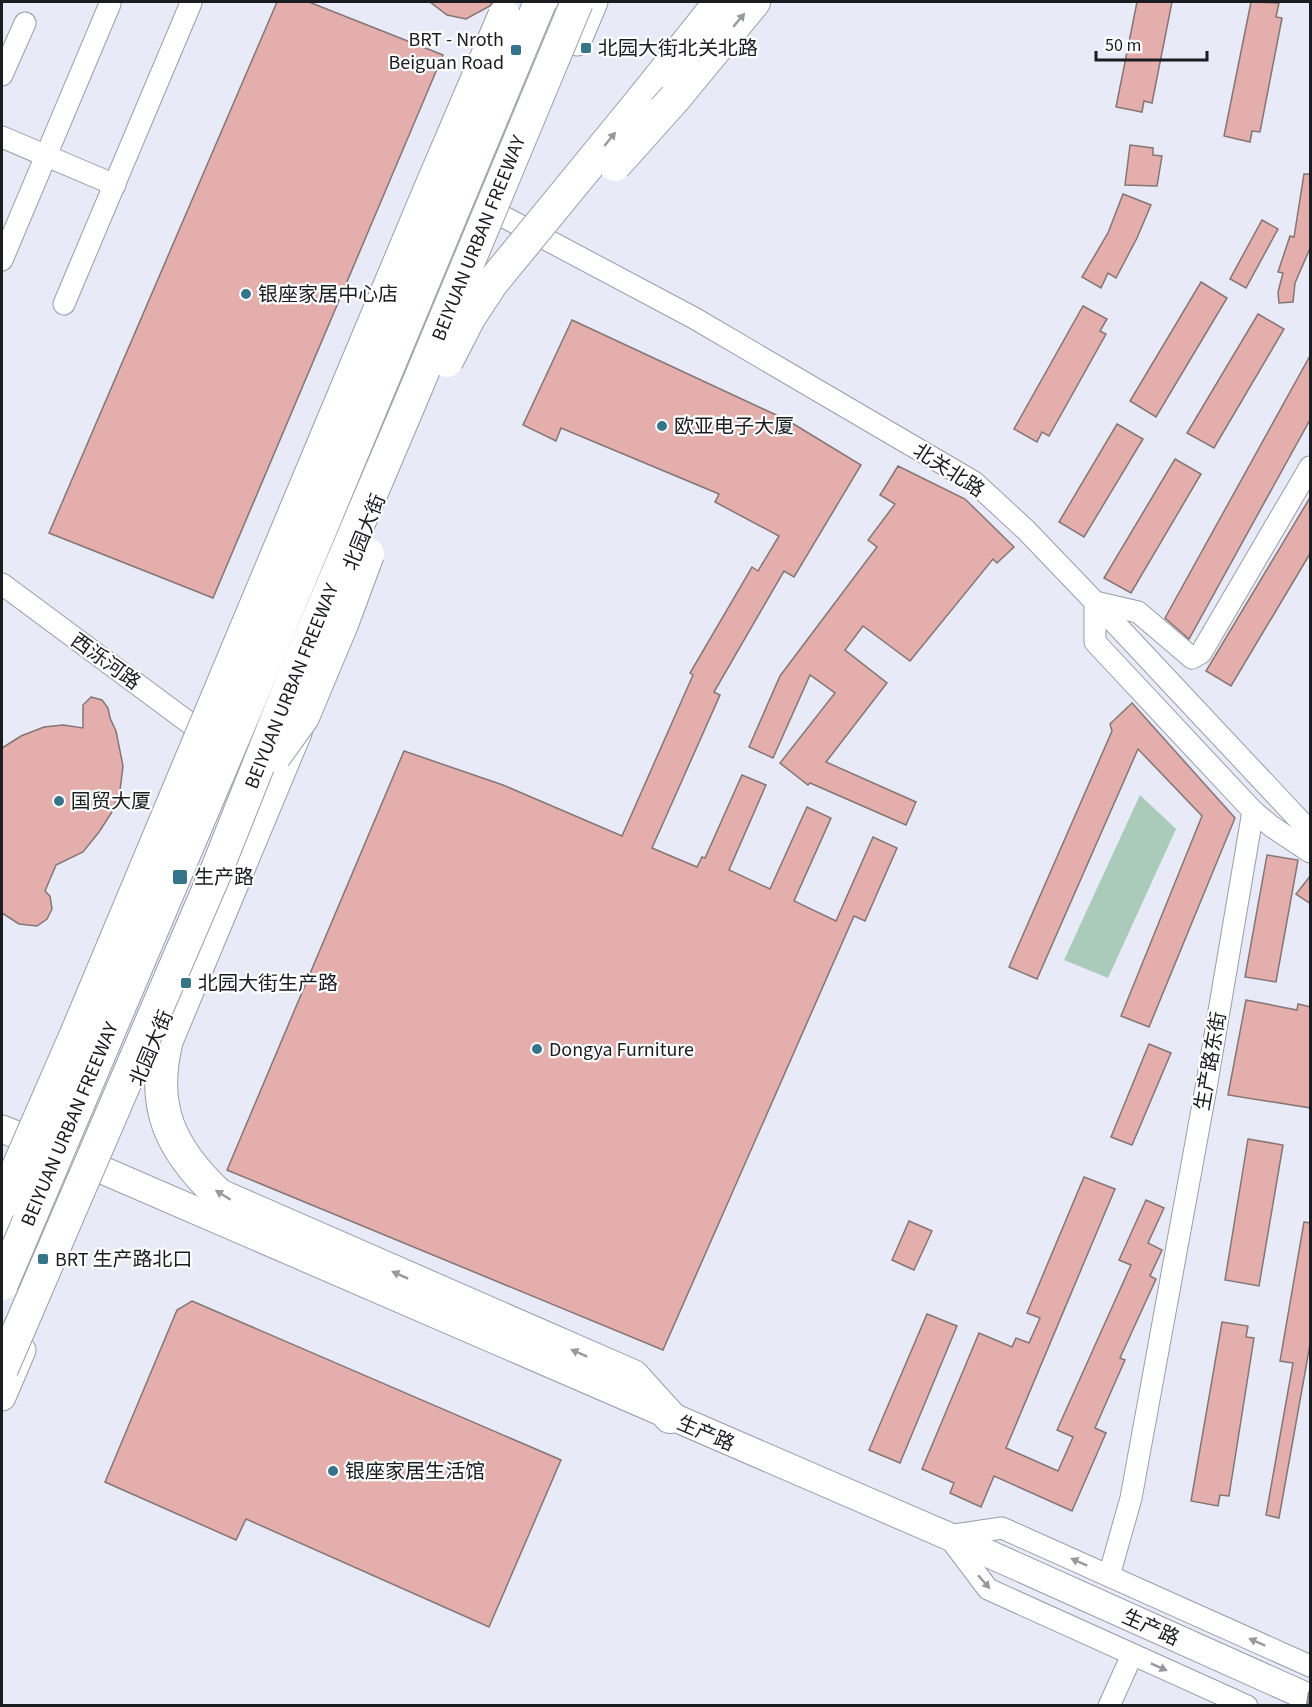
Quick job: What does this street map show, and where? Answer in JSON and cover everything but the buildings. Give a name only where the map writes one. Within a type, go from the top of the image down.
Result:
[{"type":"highway","name":"BEIYUAN URBAN FREEWAY","points":[[2,1284],[540,2]]},
{"type":"highway","name":"BEIYUAN URBAN FREEWAY","points":[[2,1369],[217,869],[296,670],[577,2]]},
{"type":"highway","points":[[670,1417],[633,1376],[219,1195],[179,1149],[169,1130],[162,1103],[160,1080],[161,1062],[168,1040],[342,624],[379,523],[443,369],[469,318],[492,283],[720,2]]},
{"type":"highway","points":[[443,369],[498,296],[675,98],[754,2]]},
{"type":"highway","points":[[2,1204],[511,5]]},
{"type":"highway","points":[[264,584],[344,472]]},
{"type":"highway","points":[[342,624],[370,498]]},
{"type":"highway","points":[[178,868],[212,708]]},
{"type":"highway","points":[[217,869],[273,760],[303,717]]},
{"type":"main road","name":"北园大街","points":[[2,1397],[73,1238],[384,483],[475,286],[594,2]]},
{"type":"main road","points":[[2,1234],[277,588],[511,5]]},
{"type":"main road","points":[[2,1129],[39,1144]]},
{"type":"main road","name":"生产路","points":[[39,1144],[948,1536],[1311,1698]]},
{"type":"street","points":[[64,304],[191,3]]},
{"type":"street","points":[[2,260],[110,4]]},
{"type":"street","points":[[2,75],[25,23]]},
{"type":"street","points":[[2,137],[115,185]]},
{"type":"street","name":"北关北路","points":[[504,217],[694,318],[974,482],[1026,530],[1311,830]]},
{"type":"street","points":[[1311,467],[1201,653],[1192,658],[1138,612],[1095,602],[1095,642],[1253,811],[1271,826],[1311,852]]},
{"type":"street","name":"西泺河路","points":[[2,584],[211,739]]},
{"type":"street","name":"生产路东街","points":[[1109,1576],[1131,1498],[1206,1088],[1253,811]]},
{"type":"street","points":[[1247,1706],[988,1589],[948,1536],[1002,1528],[1311,1666]]},
{"type":"street","points":[[1109,1706],[1132,1655]]},
{"type":"green space","points":[[1140,795],[1176,829],[1108,978],[1064,960]]},
{"type":"railway","points":[[1308,1706],[1310,1693]]},
{"type":"place","name":"北园大街北关北路","points":[[586,48]]},
{"type":"place","name":"BRT - Nroth Beiguan Road","points":[[516,50]]},
{"type":"place","name":"银座家居中心店","points":[[246,294]]},
{"type":"place","name":"欧亚电子大厦","points":[[662,426]]},
{"type":"place","name":"国贸大厦","points":[[59,801]]},
{"type":"place","name":"生产路","points":[[180,877]]},
{"type":"place","name":"北园大街生产路","points":[[186,983]]},
{"type":"place","name":"Dongya Furniture","points":[[537,1049]]},
{"type":"place","name":"BRT 生产路北口","points":[[43,1259]]},
{"type":"place","name":"银座家居生活馆","points":[[333,1471]]}]
